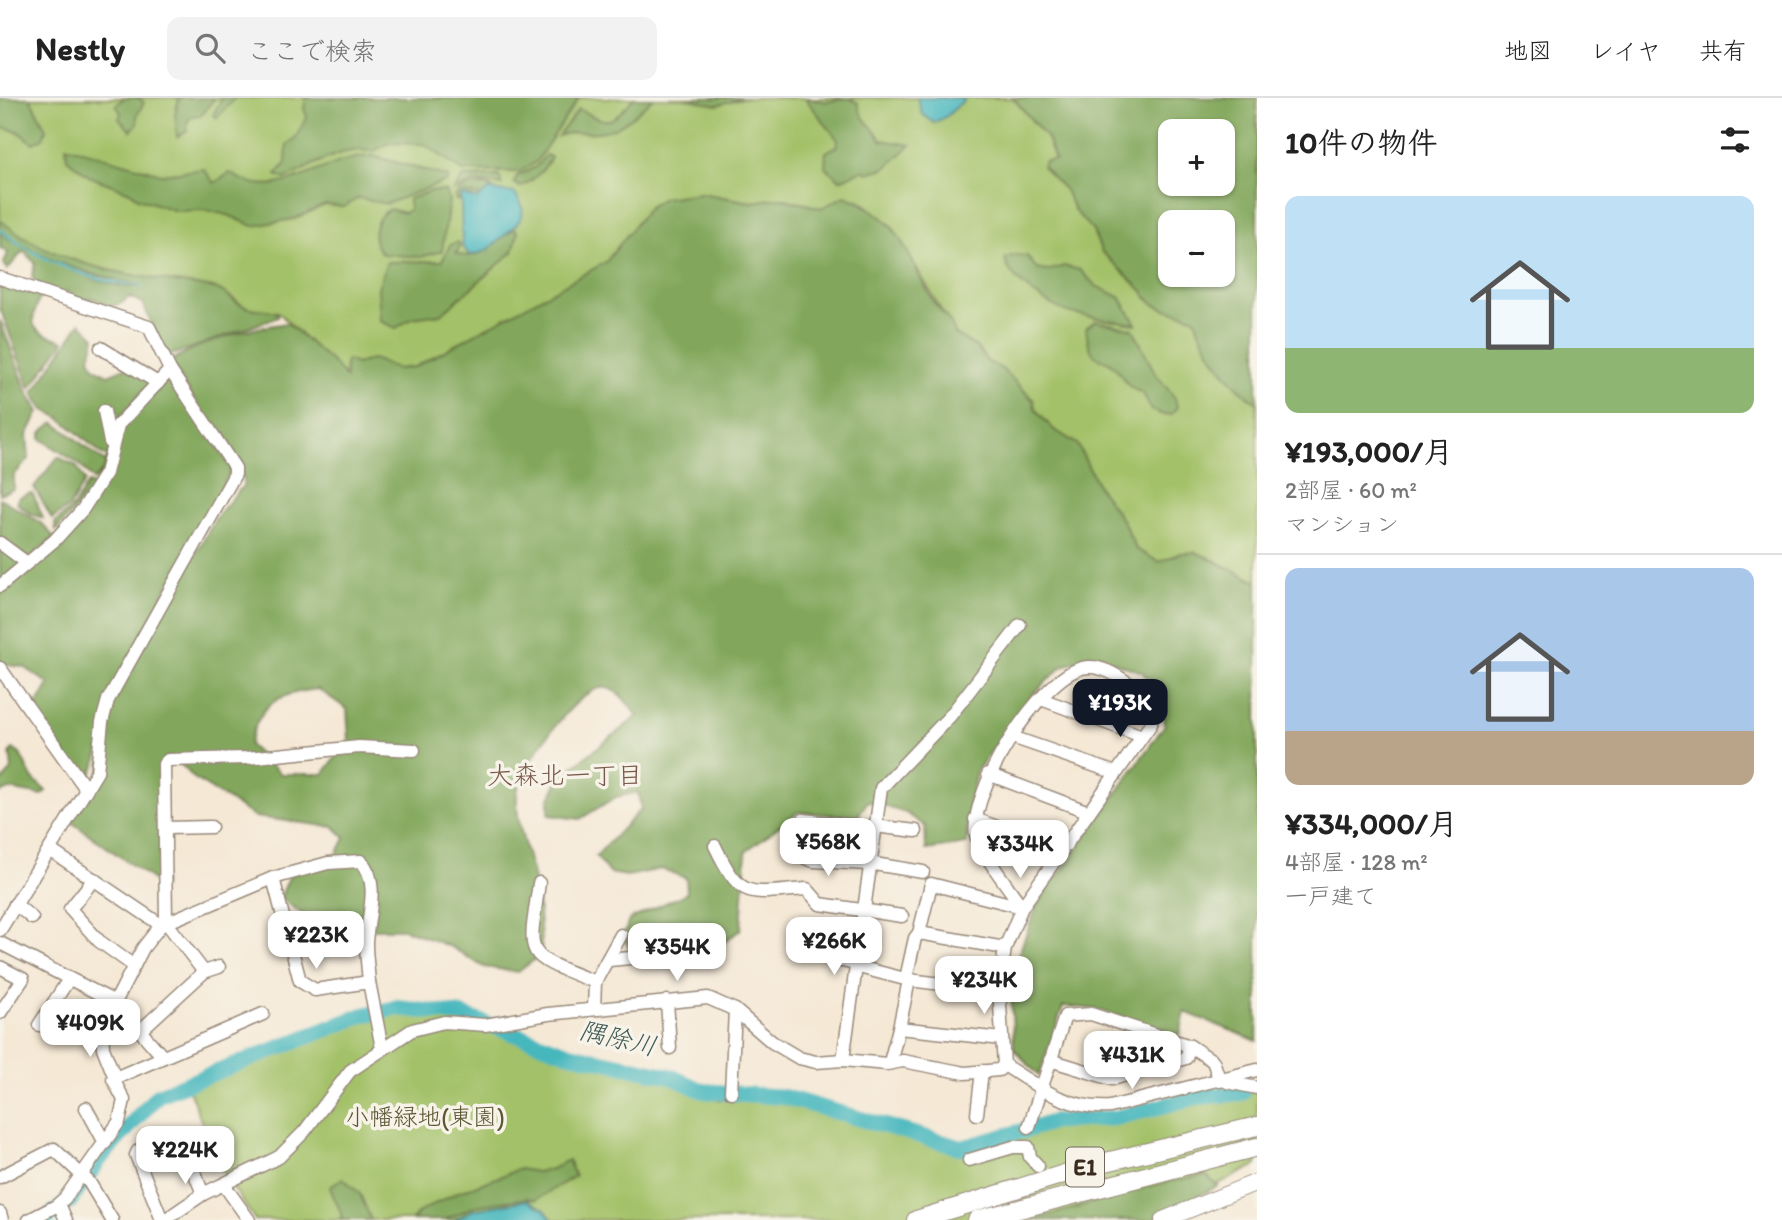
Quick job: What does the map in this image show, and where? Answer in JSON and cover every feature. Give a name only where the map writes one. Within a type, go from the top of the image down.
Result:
[{"type":"highway","name":"E1","points":[[916,1220],[1093,1165],[1257,1126]]},
{"type":"highway","name":"E1","points":[[977,1220],[1257,1147]]},
{"type":"main road","points":[[1163,1220],[1257,1182]]},
{"type":"street","points":[[0,278],[149,327],[170,370],[235,468],[235,474],[108,700],[102,722],[99,764],[50,850],[1,925]]},
{"type":"street","points":[[102,348],[158,383]]},
{"type":"street","points":[[0,586],[55,540],[83,509],[106,473],[118,425],[170,370]]},
{"type":"street","points":[[104,411],[112,449]]},
{"type":"street","points":[[0,543],[27,563]]},
{"type":"street","points":[[843,1060],[868,863],[881,789],[950,716],[1020,625]]},
{"type":"street","points":[[202,1194],[180,1137],[136,1155],[164,1220],[202,1194],[279,1157],[304,1132],[350,1071],[382,1048],[426,1025],[444,1021],[485,1025],[594,1009],[708,998],[735,1010],[772,1042],[799,1058],[816,1062],[890,1062],[965,1073],[999,1070],[1004,1065],[999,991],[1005,948],[1022,907],[1151,724],[1152,708],[1147,697],[1120,677],[1096,667],[1085,667],[1066,673],[1041,699],[988,774],[975,819],[976,839],[1022,907]]},
{"type":"street","points":[[0,668],[86,789]]},
{"type":"street","points":[[1041,699],[1142,736]]},
{"type":"street","points":[[1012,737],[1116,773]]},
{"type":"street","points":[[164,924],[164,764],[168,760],[246,758],[359,747],[414,750]]},
{"type":"street","points":[[988,774],[1089,812]]},
{"type":"street","points":[[975,819],[1062,851]]},
{"type":"street","points":[[803,820],[916,831]]},
{"type":"street","points":[[166,828],[211,827]]},
{"type":"street","points":[[715,846],[731,878],[747,891],[807,889],[820,904],[902,916]]},
{"type":"street","points":[[50,850],[164,924],[204,972]]},
{"type":"street","points":[[799,856],[814,861],[868,863],[923,872]]},
{"type":"street","points":[[29,1220],[62,1211],[120,1122],[124,1100],[103,1048],[102,1028],[134,966],[164,924],[273,878],[328,863],[361,861],[365,866],[372,909],[366,944],[369,982],[382,1048]]},
{"type":"street","points":[[273,878],[300,981],[315,990],[369,982]]},
{"type":"street","points":[[94,879],[70,909],[99,941],[134,966]]},
{"type":"street","points":[[539,883],[531,934],[536,955],[545,962],[595,982]]},
{"type":"street","points":[[890,1062],[899,1028],[905,979],[931,884],[1022,907]]},
{"type":"street","points":[[15,904],[32,918]]},
{"type":"street","points":[[919,933],[1005,948]]},
{"type":"street","points":[[594,1009],[595,982],[621,935]]},
{"type":"street","points":[[0,943],[115,1002],[142,1029],[163,1057]]},
{"type":"street","points":[[609,960],[673,954]]},
{"type":"street","points":[[818,956],[905,979],[999,991]]},
{"type":"street","points":[[0,967],[23,979],[0,1013]]},
{"type":"street","points":[[142,1029],[204,972],[219,967]]},
{"type":"street","points":[[69,979],[39,1025],[102,1028]]},
{"type":"street","points":[[667,1001],[670,1048]]},
{"type":"street","points":[[731,1092],[735,1010]]},
{"type":"street","points":[[116,1078],[263,1014]]},
{"type":"street","points":[[1029,1127],[1065,1016],[1091,1014],[1190,1046],[1213,1061],[1220,1081]]},
{"type":"street","points":[[899,1028],[1002,1039]]},
{"type":"street","points":[[1051,1060],[1112,1079],[1186,1058],[1190,1046]]},
{"type":"street","points":[[1004,1065],[1060,1100],[1092,1108],[1220,1081],[1257,1070]]},
{"type":"street","points":[[976,1114],[982,1071]]},
{"type":"street","points":[[1220,1081],[1257,1088]]},
{"type":"street","points":[[86,1108],[105,1143]]},
{"type":"street","points":[[969,1160],[1013,1147],[1028,1147],[1038,1166]]},
{"type":"street","points":[[0,1177],[54,1150],[85,1177],[112,1220]]},
{"type":"street","points":[[224,1185],[249,1220]]},
{"type":"street","points":[[0,1213],[2,1220]]},
{"type":"green space","points":[[0,98],[1013,98],[1047,138],[1055,160],[1046,171],[1065,190],[1075,211],[1093,231],[1102,252],[1153,303],[1195,318],[1204,342],[1219,365],[1237,387],[1257,403],[1257,582],[1208,557],[1181,553],[1159,562],[1136,549],[1123,521],[1099,488],[1077,444],[1053,429],[1035,409],[1034,400],[1002,369],[988,362],[976,347],[955,334],[892,226],[860,200],[851,199],[821,208],[781,198],[751,202],[700,193],[663,198],[649,207],[606,262],[586,274],[415,367],[398,369],[373,359],[357,364],[345,363],[346,379],[278,312],[247,308],[225,293],[91,275],[20,244],[0,229]]},
{"type":"green space","points":[[0,98],[30,98],[46,129],[43,138],[33,143],[17,131],[0,127]]},
{"type":"green space","points":[[124,98],[139,98],[144,103],[137,115],[137,124],[131,131],[119,119],[121,113],[116,105]]},
{"type":"green space","points":[[179,98],[215,98],[201,115],[191,117],[187,123],[187,131],[177,137],[175,114]]},
{"type":"green space","points":[[222,98],[235,98],[217,118],[213,115]]},
{"type":"green space","points":[[306,98],[579,98],[536,162],[519,172],[463,171],[424,144],[388,143],[373,152],[362,150],[339,154],[285,179],[276,175],[286,163],[287,145],[296,137],[307,117],[304,109]]},
{"type":"green space","points":[[634,98],[653,98],[628,120],[606,131],[574,132],[558,136],[579,109],[609,120],[619,114]]},
{"type":"green space","points":[[684,98],[743,98],[717,105]]},
{"type":"green space","points":[[805,98],[826,102],[849,98],[858,103],[864,119],[881,140],[911,145],[885,168],[867,173],[863,170],[840,180],[825,167],[826,152],[837,146],[838,140]]},
{"type":"green space","points":[[1013,98],[1257,98],[1257,403],[1237,387],[1219,365],[1204,342],[1195,318],[1153,303],[1102,252],[1093,231],[1075,211],[1065,190],[1042,166],[1045,161],[1055,160],[1047,138]]},
{"type":"green space","points":[[66,146],[161,174],[204,169],[214,183],[230,173],[248,182],[265,185],[283,183],[336,163],[373,156],[449,177],[447,181],[386,204],[358,198],[344,207],[325,205],[294,219],[253,226],[228,215],[205,210],[176,211],[138,198],[130,192],[89,176],[67,159]]},
{"type":"green space","points":[[546,155],[551,157],[533,179],[520,187],[514,183],[517,176],[536,167]]},
{"type":"green space","points":[[499,176],[502,185],[475,182],[454,190],[463,177]]},
{"type":"green space","points":[[485,185],[492,188],[481,196],[463,193],[458,201],[455,199],[462,189]]},
{"type":"green space","points":[[431,191],[445,191],[449,200],[442,251],[421,257],[382,254],[374,236],[380,218],[390,209],[404,213],[409,210],[409,199]]},
{"type":"green space","points":[[700,193],[751,202],[780,198],[821,208],[845,196],[864,205],[879,215],[899,238],[932,299],[948,319],[955,334],[976,347],[988,362],[1002,369],[1034,401],[1035,409],[1053,429],[1077,444],[1099,488],[1123,521],[1136,549],[1159,562],[1181,553],[1196,552],[1257,582],[1257,1041],[1185,1012],[1180,1035],[1095,1009],[1063,1006],[1039,1076],[1014,1049],[1010,978],[1037,905],[1164,726],[1166,698],[1142,672],[1107,660],[1082,658],[1062,667],[1033,694],[976,772],[968,814],[967,844],[926,850],[925,826],[906,813],[868,801],[857,817],[798,812],[746,851],[741,929],[707,955],[681,967],[654,967],[640,960],[623,938],[629,920],[687,893],[686,878],[661,869],[628,876],[609,873],[596,856],[641,809],[638,792],[616,797],[580,819],[549,815],[549,800],[560,777],[638,716],[622,697],[607,688],[590,692],[564,716],[537,750],[520,783],[517,806],[535,882],[542,954],[518,972],[484,967],[451,947],[404,929],[371,929],[308,918],[280,898],[290,875],[336,856],[345,838],[334,827],[255,817],[194,778],[174,757],[165,758],[163,887],[70,821],[100,771],[107,711],[217,516],[243,486],[244,479],[170,362],[182,354],[226,336],[287,323],[331,361],[346,378],[347,360],[357,364],[373,359],[398,369],[415,367],[606,262],[649,207],[663,198]],"holes":[[[318,689],[347,709],[349,740],[323,774],[281,774],[249,745],[264,710],[291,694]]]},
{"type":"green space","points":[[0,220],[24,237],[75,260],[129,274],[217,289],[241,305],[278,313],[278,317],[166,357],[143,303],[129,297],[120,304],[110,306],[92,298],[83,300],[67,291],[64,296],[51,291],[32,277],[35,263],[23,251],[7,270],[4,263],[8,253],[0,248],[0,232],[28,250],[69,269],[110,283],[127,287],[141,286],[85,272],[49,259],[0,229]]},
{"type":"green space","points":[[515,228],[518,233],[513,252],[441,314],[412,318],[396,328],[380,321],[378,288],[387,262],[442,261],[450,245],[458,242],[460,247],[456,253],[471,256],[487,249]]},
{"type":"green space","points":[[1013,255],[1027,256],[1037,269],[1047,271],[1064,266],[1080,270],[1096,286],[1120,297],[1136,324],[1079,315],[1053,305],[1014,276],[1005,259]]},
{"type":"green space","points":[[0,281],[41,294],[34,314],[34,326],[44,334],[64,341],[30,389],[0,308]]},
{"type":"green space","points":[[0,320],[27,391],[39,412],[27,435],[29,459],[14,475],[14,489],[0,494]]},
{"type":"green space","points":[[1095,321],[1133,329],[1155,373],[1175,398],[1177,407],[1172,414],[1163,415],[1151,410],[1143,393],[1128,385],[1113,365],[1095,355],[1088,342],[1086,328]]},
{"type":"green space","points":[[80,323],[95,337],[90,358],[94,367],[108,375],[127,367],[152,382],[120,418],[108,456],[103,455],[59,417],[44,410],[33,393]]},
{"type":"green space","points":[[171,375],[232,469],[116,681],[96,764],[87,784],[30,705],[39,702],[49,684],[24,667],[0,664],[0,590],[86,510],[118,431]]},
{"type":"green space","points":[[54,422],[105,462],[106,465],[94,481],[79,464],[41,439],[41,433]]},
{"type":"green space","points":[[58,457],[76,466],[85,481],[70,506],[52,519],[34,487]]},
{"type":"green space","points":[[88,483],[96,486],[56,531],[55,523],[74,506]]},
{"type":"green space","points":[[33,494],[43,518],[31,514],[17,503],[18,498]]},
{"type":"green space","points":[[0,498],[42,524],[54,537],[29,558],[0,539]]},
{"type":"green space","points":[[0,547],[19,561],[19,567],[0,582]]},
{"type":"green space","points":[[13,749],[20,754],[32,778],[46,791],[41,795],[9,789],[0,793],[0,783],[12,770],[10,752]]},
{"type":"green space","name":"小幡緑地(東園)","points":[[387,1010],[439,1012],[507,1025],[565,1052],[673,1079],[720,1101],[750,1089],[784,1093],[973,1150],[1069,1123],[1124,1118],[1199,1100],[1242,1095],[1253,1091],[1257,1092],[1257,1165],[1144,1220],[255,1220],[221,1170],[187,1085],[346,1022]]},
{"type":"green space","points":[[568,1160],[575,1176],[535,1200],[527,1198],[475,1206],[445,1220],[412,1220],[419,1212],[456,1193],[520,1169],[536,1172],[552,1169]]},
{"type":"green space","points":[[1206,1175],[1218,1186],[1152,1220],[1031,1220],[1162,1183]]},
{"type":"green space","points":[[343,1178],[360,1194],[371,1220],[337,1220],[342,1218],[330,1186]]},
{"type":"water","points":[[917,98],[966,98],[947,116],[934,123],[922,114]]},
{"type":"water","points":[[490,190],[514,193],[522,205],[522,215],[516,225],[489,248],[469,255],[462,245],[461,195],[477,199]]},
{"type":"water","points":[[527,1200],[544,1209],[553,1220],[454,1220],[473,1210]]},
{"type":"waterway","points":[[0,230],[31,251],[67,268],[104,280],[142,286]]},
{"type":"waterway","name":"隅除川","points":[[44,1220],[70,1201],[102,1156],[158,1095],[363,1015],[397,1008],[462,1015],[570,1054],[670,1076],[703,1091],[784,1097],[962,1148],[1054,1122],[1115,1118],[1198,1097],[1242,1093]]},
{"type":"district","name":"大森北一丁目","points":[[565,775]]}]
